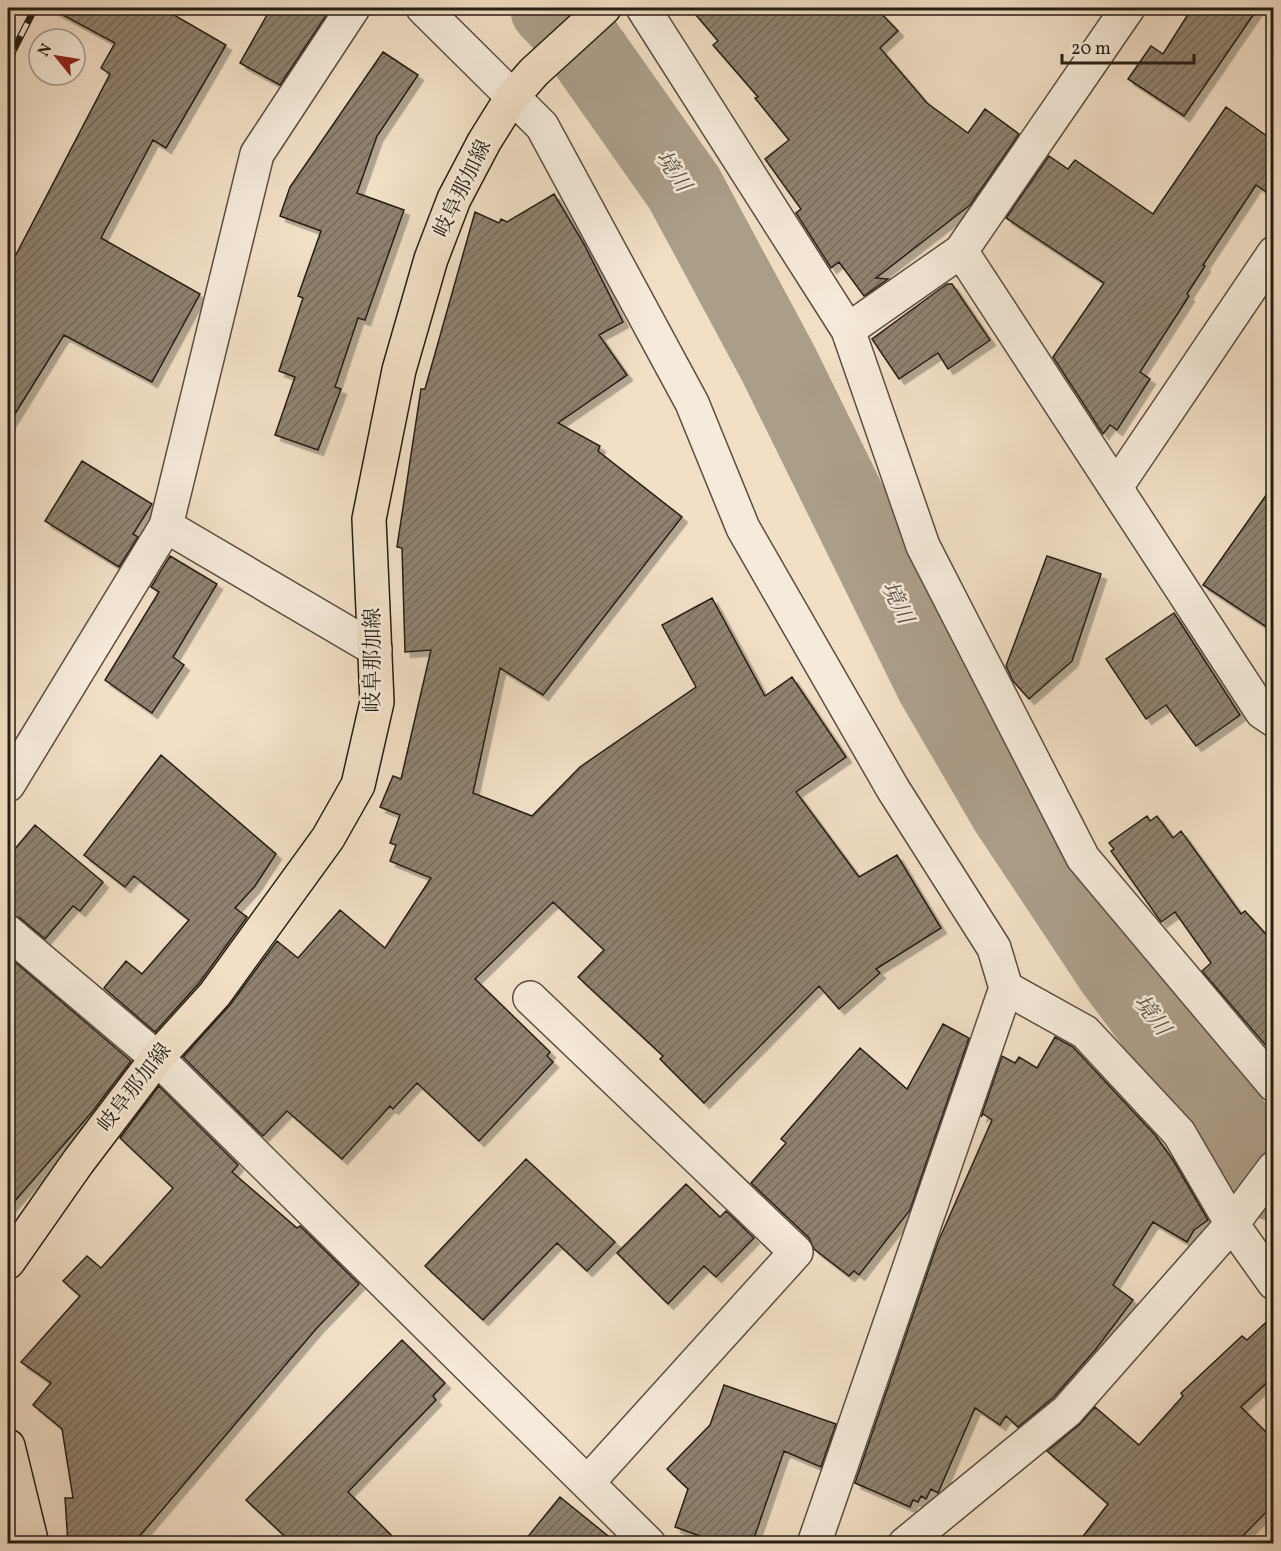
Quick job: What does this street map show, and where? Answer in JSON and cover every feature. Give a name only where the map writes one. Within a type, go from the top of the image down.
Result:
[{"type":"main road","name":"岐阜那加線","points":[[8,1262],[78,1162],[157,1058],[215,994],[328,838],[358,785],[377,702],[369,519],[399,370],[430,259],[452,204],[484,142],[512,97],[534,72],[604,8]]},
{"type":"main road","points":[[9,1456],[32,1544]]},
{"type":"street","points":[[8,785],[166,526],[257,154],[354,8]]},
{"type":"street","points":[[423,8],[542,126],[692,403],[743,528],[893,789],[994,948],[1006,988],[814,1544]]},
{"type":"street","points":[[643,8],[848,330],[923,546],[1083,858],[1274,1085]]},
{"type":"street","points":[[848,330],[961,251],[1128,8]]},
{"type":"street","points":[[961,251],[1262,712],[1274,720]]},
{"type":"street","points":[[1116,488],[1274,253]]},
{"type":"street","points":[[166,526],[375,649]]},
{"type":"street","points":[[8,932],[157,1058],[648,1543]]},
{"type":"street","points":[[1006,988],[1085,1032],[1179,1133],[1232,1224],[1274,1282]]},
{"type":"street","points":[[530,999],[796,1252],[588,1482]]},
{"type":"street","points":[[917,1541],[1067,1411],[1232,1224],[1274,1168]]},
{"type":"building","points":[[50,8],[162,8],[226,45],[166,148],[153,140],[101,238],[200,294],[152,382],[64,335],[8,425],[8,270],[110,74],[101,68],[115,43]]},
{"type":"building","points":[[271,8],[331,8],[280,85],[240,63]]},
{"type":"building","points":[[690,8],[876,8],[898,31],[880,48],[927,103],[968,133],[985,109],[1019,134],[970,205],[876,278],[888,279],[864,296],[839,262],[831,268],[796,213],[801,209],[765,159],[789,140],[755,98],[758,97],[713,45],[718,41]]},
{"type":"building","points":[[1192,8],[1258,8],[1184,116],[1128,79],[1151,46],[1163,54]]},
{"type":"building","points":[[383,52],[418,75],[377,136],[357,193],[404,210],[365,320],[358,318],[335,387],[341,389],[318,450],[275,435],[295,377],[279,371],[303,298],[298,296],[321,231],[280,216],[290,187]]},
{"type":"building","points":[[1226,107],[1274,141],[1274,197],[1256,185],[1203,265],[1205,266],[1187,294],[1189,296],[1140,372],[1150,379],[1117,430],[1110,425],[1103,434],[1053,357],[1104,283],[1006,218],[1049,156],[1068,169],[1075,160],[1153,214]]},
{"type":"building","points":[[554,194],[584,244],[623,322],[599,335],[627,375],[558,423],[600,446],[598,451],[682,517],[543,695],[500,668],[473,793],[532,816],[580,767],[696,687],[662,625],[712,598],[765,696],[792,677],[846,757],[796,792],[859,877],[897,855],[941,928],[876,969],[880,973],[839,1009],[819,986],[704,1103],[660,1059],[663,1056],[578,977],[604,950],[553,902],[475,979],[550,1052],[547,1056],[553,1062],[479,1141],[417,1083],[393,1109],[390,1106],[342,1159],[287,1111],[263,1136],[183,1057],[230,1005],[277,941],[298,958],[340,910],[385,948],[431,878],[390,861],[396,845],[390,843],[400,815],[380,807],[393,776],[401,779],[431,650],[405,652],[402,548],[397,547],[421,389],[425,389],[475,212],[499,223],[501,219],[507,222]]},
{"type":"building","points":[[947,284],[952,284],[990,340],[948,369],[938,353],[899,379],[872,339]]},
{"type":"building","points":[[82,461],[152,504],[133,534],[138,537],[119,567],[45,521]]},
{"type":"building","points":[[1274,484],[1274,632],[1203,585]]},
{"type":"building","points":[[170,556],[217,584],[173,657],[184,665],[152,713],[105,680],[159,592],[151,587]]},
{"type":"building","points":[[1047,556],[1101,574],[1072,661],[1029,699],[1013,681],[1006,666]]},
{"type":"building","points":[[1174,613],[1240,715],[1196,746],[1166,705],[1146,719],[1106,659]]},
{"type":"building","points":[[161,755],[276,854],[255,886],[235,908],[247,917],[200,982],[155,1032],[104,988],[126,961],[142,974],[189,920],[134,876],[125,887],[84,855]]},
{"type":"building","points":[[1147,816],[1150,821],[1157,816],[1173,838],[1181,831],[1241,914],[1245,911],[1274,943],[1274,1055],[1202,971],[1211,963],[1175,912],[1161,922],[1111,851],[1114,849],[1109,843]]},
{"type":"building","points":[[35,825],[103,882],[80,911],[73,906],[45,939],[20,918],[8,914],[8,857]]},
{"type":"building","points":[[8,956],[131,1061],[92,1112],[8,1209]]},
{"type":"building","points":[[943,1024],[969,1038],[910,1210],[859,1275],[854,1271],[849,1276],[814,1249],[809,1238],[751,1183],[786,1143],[781,1139],[860,1048],[907,1089]]},
{"type":"building","points":[[1055,1037],[1073,1047],[1155,1135],[1173,1160],[1208,1220],[1194,1230],[1187,1242],[1153,1222],[1113,1285],[1133,1300],[1096,1349],[1054,1397],[1018,1427],[1006,1416],[1000,1425],[975,1408],[938,1493],[931,1489],[926,1499],[921,1496],[918,1502],[913,1500],[910,1507],[855,1483],[938,1242],[992,1120],[983,1114],[981,1117],[1002,1056],[1015,1063],[1019,1057],[1037,1068]]},
{"type":"building","points":[[159,1086],[238,1165],[232,1172],[297,1228],[300,1226],[359,1284],[316,1329],[133,1544],[68,1544],[65,1498],[73,1498],[62,1429],[33,1405],[51,1383],[21,1362],[80,1296],[63,1281],[87,1256],[101,1268],[173,1188],[120,1138]]},
{"type":"building","points":[[526,1159],[615,1242],[587,1271],[557,1243],[483,1320],[425,1266]]},
{"type":"building","points":[[686,1184],[720,1217],[726,1211],[754,1238],[716,1277],[704,1266],[668,1304],[617,1253]]},
{"type":"building","points":[[1274,1315],[1274,1376],[1241,1407],[1274,1440],[1274,1504],[1235,1544],[1077,1544],[1108,1504],[1047,1451],[1079,1425],[1095,1407],[1139,1445],[1183,1396],[1181,1393],[1242,1336],[1247,1340]]},
{"type":"building","points":[[402,1340],[445,1383],[433,1396],[436,1400],[348,1492],[400,1544],[293,1544],[246,1500]]},
{"type":"building","points":[[724,1385],[836,1424],[821,1467],[784,1451],[752,1544],[722,1544],[675,1527],[688,1489],[667,1469],[710,1425]]},
{"type":"building","points":[[560,1497],[618,1544],[522,1544]]},
{"type":"waterway","name":"境川","points":[[550,8],[577,36],[684,188],[778,363],[936,684],[1010,811],[1117,972],[1274,1181]]},
{"type":"railway","points":[[8,61],[35,8]]}]
